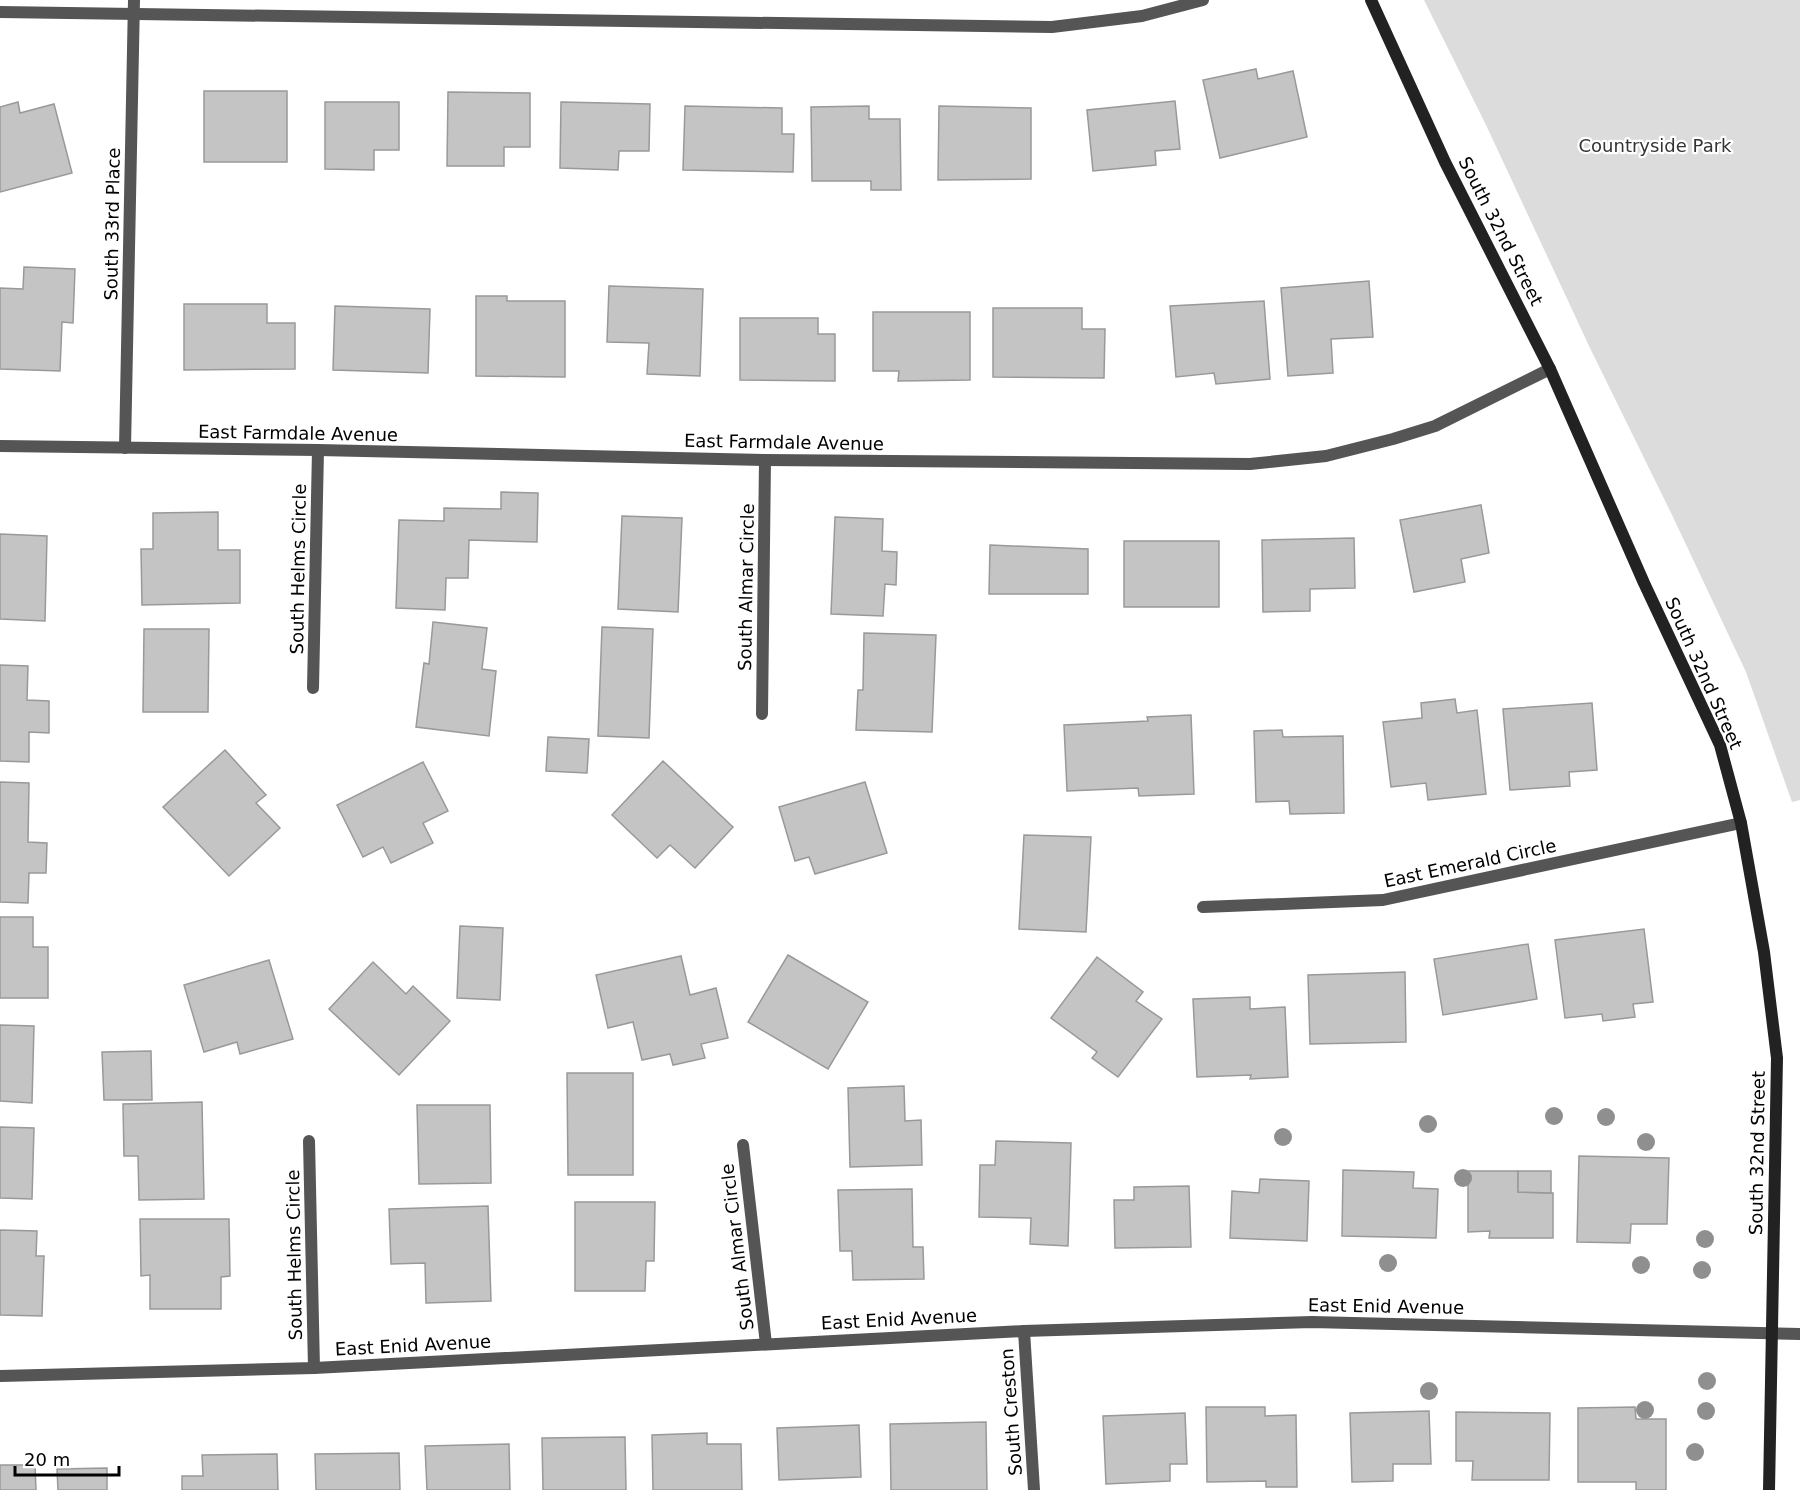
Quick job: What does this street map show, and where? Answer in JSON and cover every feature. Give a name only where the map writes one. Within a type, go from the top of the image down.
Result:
[{"type":"street","name":"South 33rd Place","points":[[125,448],[134,0]]},
{"type":"street","points":[[0,12],[1042,27],[1142,16],[1203,0]]},
{"type":"street","name":"South 32nd Street","points":[[1371,0],[1445,162],[1550,369],[1644,583],[1720,745],[1741,823],[1764,952],[1778,1058],[1769,1490]]},
{"type":"street","name":"East Farmdale Avenue","points":[[0,446],[318,450],[765,460],[1250,464],[1326,456],[1435,426],[1550,369]]},
{"type":"street","name":"South Helms Circle","points":[[313,688],[318,450]]},
{"type":"street","name":"South Almar Circle","points":[[762,714],[765,460]]},
{"type":"street","name":"East Emerald Circle","points":[[1203,907],[1383,900],[1741,823]]},
{"type":"street","name":"South Helms Circle","points":[[309,1141],[314,1368]]},
{"type":"street","name":"South Almar Circle","points":[[743,1145],[766,1344]]},
{"type":"street","name":"East Enid Avenue","points":[[0,1376],[314,1368],[1024,1331],[1312,1322],[1800,1334]]},
{"type":"street","name":"South Creston","points":[[1024,1331],[1034,1490]]},
{"type":"green space","name":"Countryside Park","points":[[1424,0],[1800,0],[1800,800],[1792,802],[1746,672],[1590,348],[1486,125]]},
{"type":"building","points":[[1256,69],[1258,79],[1293,71],[1307,137],[1220,158],[1203,80]]},
{"type":"building","points":[[204,91],[287,91],[287,162],[204,162]]},
{"type":"building","points":[[448,92],[530,93],[530,147],[504,147],[504,166],[447,166]]},
{"type":"building","points":[[1175,101],[1180,149],[1155,151],[1156,165],[1093,171],[1087,110]]},
{"type":"building","points":[[18,102],[20,113],[54,104],[72,173],[0,192],[0,107]]},
{"type":"building","points":[[325,102],[399,102],[399,150],[374,150],[374,170],[325,169]]},
{"type":"building","points":[[561,102],[650,104],[649,151],[619,151],[618,170],[560,168]]},
{"type":"building","points":[[685,106],[782,108],[782,134],[794,134],[793,172],[683,170]]},
{"type":"building","points":[[869,106],[869,119],[900,119],[901,190],[871,190],[871,181],[812,181],[811,107]]},
{"type":"building","points":[[939,106],[1031,108],[1031,179],[938,180]]},
{"type":"building","points":[[24,267],[75,269],[73,323],[62,322],[60,371],[0,369],[0,288],[23,289]]},
{"type":"building","points":[[1369,281],[1373,337],[1331,339],[1333,373],[1288,376],[1281,288]]},
{"type":"building","points":[[609,286],[703,289],[700,376],[647,374],[649,343],[607,342]]},
{"type":"building","points":[[476,296],[507,296],[507,301],[565,301],[565,377],[476,376]]},
{"type":"building","points":[[1264,301],[1270,379],[1216,384],[1214,373],[1176,377],[1170,306]]},
{"type":"building","points":[[184,304],[267,304],[267,323],[295,323],[295,369],[184,370]]},
{"type":"building","points":[[335,306],[430,309],[428,373],[333,370]]},
{"type":"building","points":[[993,308],[1082,308],[1082,329],[1105,329],[1104,378],[993,377]]},
{"type":"building","points":[[873,312],[970,312],[970,380],[898,381],[899,371],[873,371]]},
{"type":"building","points":[[740,318],[818,318],[818,334],[835,334],[835,381],[740,380]]},
{"type":"building","points":[[501,492],[538,493],[537,542],[469,540],[468,578],[446,578],[445,610],[396,608],[399,520],[444,521],[444,508],[501,509]]},
{"type":"building","points":[[1481,505],[1489,553],[1461,559],[1465,582],[1414,592],[1400,520]]},
{"type":"building","points":[[218,512],[218,550],[240,550],[240,603],[142,605],[141,549],[153,549],[153,513]]},
{"type":"building","points":[[622,516],[682,518],[678,612],[618,609]]},
{"type":"building","points":[[835,517],[883,519],[882,551],[897,552],[896,585],[885,584],[883,616],[831,614]]},
{"type":"building","points":[[0,534],[47,536],[45,621],[0,619]]},
{"type":"building","points":[[1354,538],[1355,588],[1310,589],[1310,611],[1263,612],[1262,540]]},
{"type":"building","points":[[1124,541],[1219,541],[1219,607],[1124,607]]},
{"type":"building","points":[[990,545],[1088,549],[1088,594],[989,594]]},
{"type":"building","points":[[433,622],[487,628],[482,669],[496,671],[489,736],[416,727],[424,663],[429,664]]},
{"type":"building","points":[[602,627],[653,629],[649,738],[598,736]]},
{"type":"building","points":[[144,629],[209,629],[208,712],[143,712]]},
{"type":"building","points":[[864,633],[936,635],[932,732],[856,730],[858,690],[863,690]]},
{"type":"building","points":[[0,665],[28,666],[27,700],[49,701],[49,733],[29,732],[29,762],[0,761]]},
{"type":"building","points":[[1455,699],[1457,713],[1477,710],[1486,794],[1428,800],[1426,783],[1391,787],[1383,722],[1422,718],[1421,703]]},
{"type":"building","points":[[1592,703],[1597,770],[1569,772],[1570,786],[1510,790],[1503,709]]},
{"type":"building","points":[[1191,715],[1194,794],[1139,796],[1138,788],[1067,791],[1064,725],[1148,721],[1147,717]]},
{"type":"building","points":[[1282,730],[1283,737],[1343,736],[1344,813],[1290,814],[1289,801],[1256,802],[1254,731]]},
{"type":"building","points":[[548,737],[589,739],[587,773],[546,771]]},
{"type":"building","points":[[225,750],[266,795],[256,803],[280,828],[229,876],[163,807]]},
{"type":"building","points":[[663,761],[733,827],[695,868],[670,845],[657,858],[612,815]]},
{"type":"building","points":[[423,762],[448,811],[423,823],[433,843],[391,863],[383,847],[363,857],[337,805]]},
{"type":"building","points":[[0,782],[29,783],[28,842],[47,843],[46,873],[29,873],[28,903],[0,902]]},
{"type":"building","points":[[865,782],[887,853],[815,874],[809,857],[795,861],[779,807]]},
{"type":"building","points":[[1024,835],[1091,837],[1086,932],[1019,929]]},
{"type":"building","points":[[0,917],[33,917],[33,947],[48,947],[48,998],[0,998]]},
{"type":"building","points":[[460,926],[503,928],[500,1000],[457,998]]},
{"type":"building","points":[[1644,929],[1653,1002],[1633,1004],[1635,1017],[1603,1021],[1602,1014],[1565,1018],[1555,940]]},
{"type":"building","points":[[1528,944],[1537,999],[1443,1015],[1434,959]]},
{"type":"building","points":[[788,955],[868,1002],[828,1069],[748,1022]]},
{"type":"building","points":[[681,956],[690,995],[716,988],[728,1038],[701,1044],[705,1058],[673,1065],[670,1054],[642,1060],[633,1022],[608,1028],[596,975]]},
{"type":"building","points":[[1097,957],[1143,992],[1136,1001],[1162,1019],[1118,1077],[1092,1058],[1097,1052],[1051,1018]]},
{"type":"building","points":[[269,960],[293,1039],[240,1054],[237,1042],[204,1052],[184,985]]},
{"type":"building","points":[[373,962],[406,994],[413,986],[450,1021],[399,1075],[329,1009]]},
{"type":"building","points":[[1405,972],[1406,1042],[1310,1044],[1308,975]]},
{"type":"building","points":[[1250,997],[1250,1009],[1285,1007],[1288,1077],[1250,1079],[1251,1075],[1197,1077],[1193,999]]},
{"type":"building","points":[[0,1025],[34,1026],[32,1103],[0,1101]]},
{"type":"building","points":[[151,1051],[152,1100],[104,1100],[102,1052]]},
{"type":"building","points":[[567,1073],[633,1073],[633,1175],[568,1175]]},
{"type":"building","points":[[904,1086],[905,1121],[921,1120],[922,1165],[850,1167],[848,1088]]},
{"type":"building","points":[[202,1102],[204,1199],[139,1200],[138,1156],[124,1156],[123,1104]]},
{"type":"building","points":[[417,1105],[490,1105],[491,1183],[419,1184]]},
{"type":"building","points":[[0,1127],[34,1128],[32,1199],[0,1198]]},
{"type":"building","points":[[996,1141],[1071,1143],[1068,1246],[1030,1244],[1031,1218],[979,1217],[980,1165],[995,1165]]},
{"type":"building","points":[[1579,1156],[1669,1158],[1667,1224],[1631,1224],[1630,1243],[1577,1242]]},
{"type":"building","points":[[1343,1170],[1414,1172],[1413,1188],[1438,1189],[1436,1238],[1342,1236]]},
{"type":"building","points":[[1468,1171],[1518,1171],[1518,1192],[1553,1193],[1553,1238],[1489,1238],[1490,1231],[1468,1232]]},
{"type":"building","points":[[1518,1171],[1551,1171],[1551,1193],[1518,1192]]},
{"type":"building","points":[[1260,1179],[1309,1181],[1307,1241],[1230,1238],[1232,1191],[1259,1193]]},
{"type":"building","points":[[1189,1186],[1191,1247],[1115,1248],[1114,1200],[1134,1200],[1134,1187]]},
{"type":"building","points":[[912,1189],[913,1247],[923,1247],[924,1279],[853,1280],[852,1251],[840,1251],[838,1190]]},
{"type":"building","points":[[575,1202],[655,1202],[654,1261],[646,1261],[645,1291],[575,1291]]},
{"type":"building","points":[[488,1206],[491,1301],[426,1303],[425,1263],[391,1264],[389,1209]]},
{"type":"building","points":[[140,1219],[229,1219],[230,1276],[221,1277],[221,1309],[150,1309],[150,1275],[141,1276]]},
{"type":"building","points":[[0,1230],[37,1231],[36,1256],[44,1256],[42,1316],[0,1315]]},
{"type":"building","points":[[1206,1407],[1265,1407],[1265,1416],[1296,1415],[1297,1487],[1266,1487],[1266,1481],[1207,1482]]},
{"type":"building","points":[[1635,1407],[1636,1419],[1666,1419],[1666,1490],[1636,1490],[1636,1482],[1578,1482],[1578,1408]]},
{"type":"building","points":[[1429,1411],[1431,1464],[1393,1464],[1393,1481],[1352,1482],[1350,1413]]},
{"type":"building","points":[[1456,1412],[1550,1413],[1549,1480],[1472,1480],[1473,1461],[1456,1461]]},
{"type":"building","points":[[1185,1413],[1187,1464],[1170,1464],[1170,1481],[1106,1484],[1103,1416]]},
{"type":"building","points":[[986,1422],[987,1490],[891,1490],[890,1424]]},
{"type":"building","points":[[859,1425],[861,1477],[779,1480],[777,1428]]},
{"type":"building","points":[[707,1433],[707,1444],[741,1444],[742,1490],[653,1490],[652,1435]]},
{"type":"building","points":[[625,1437],[626,1490],[543,1490],[542,1438]]},
{"type":"building","points":[[509,1444],[510,1490],[427,1490],[425,1446]]},
{"type":"building","points":[[399,1453],[400,1490],[316,1490],[315,1454]]},
{"type":"building","points":[[277,1454],[278,1490],[182,1490],[182,1476],[203,1476],[202,1455]]},
{"type":"building","points":[[0,1465],[35,1465],[36,1490],[0,1490]]},
{"type":"building","points":[[107,1468],[107,1490],[58,1490],[57,1469]]}]
